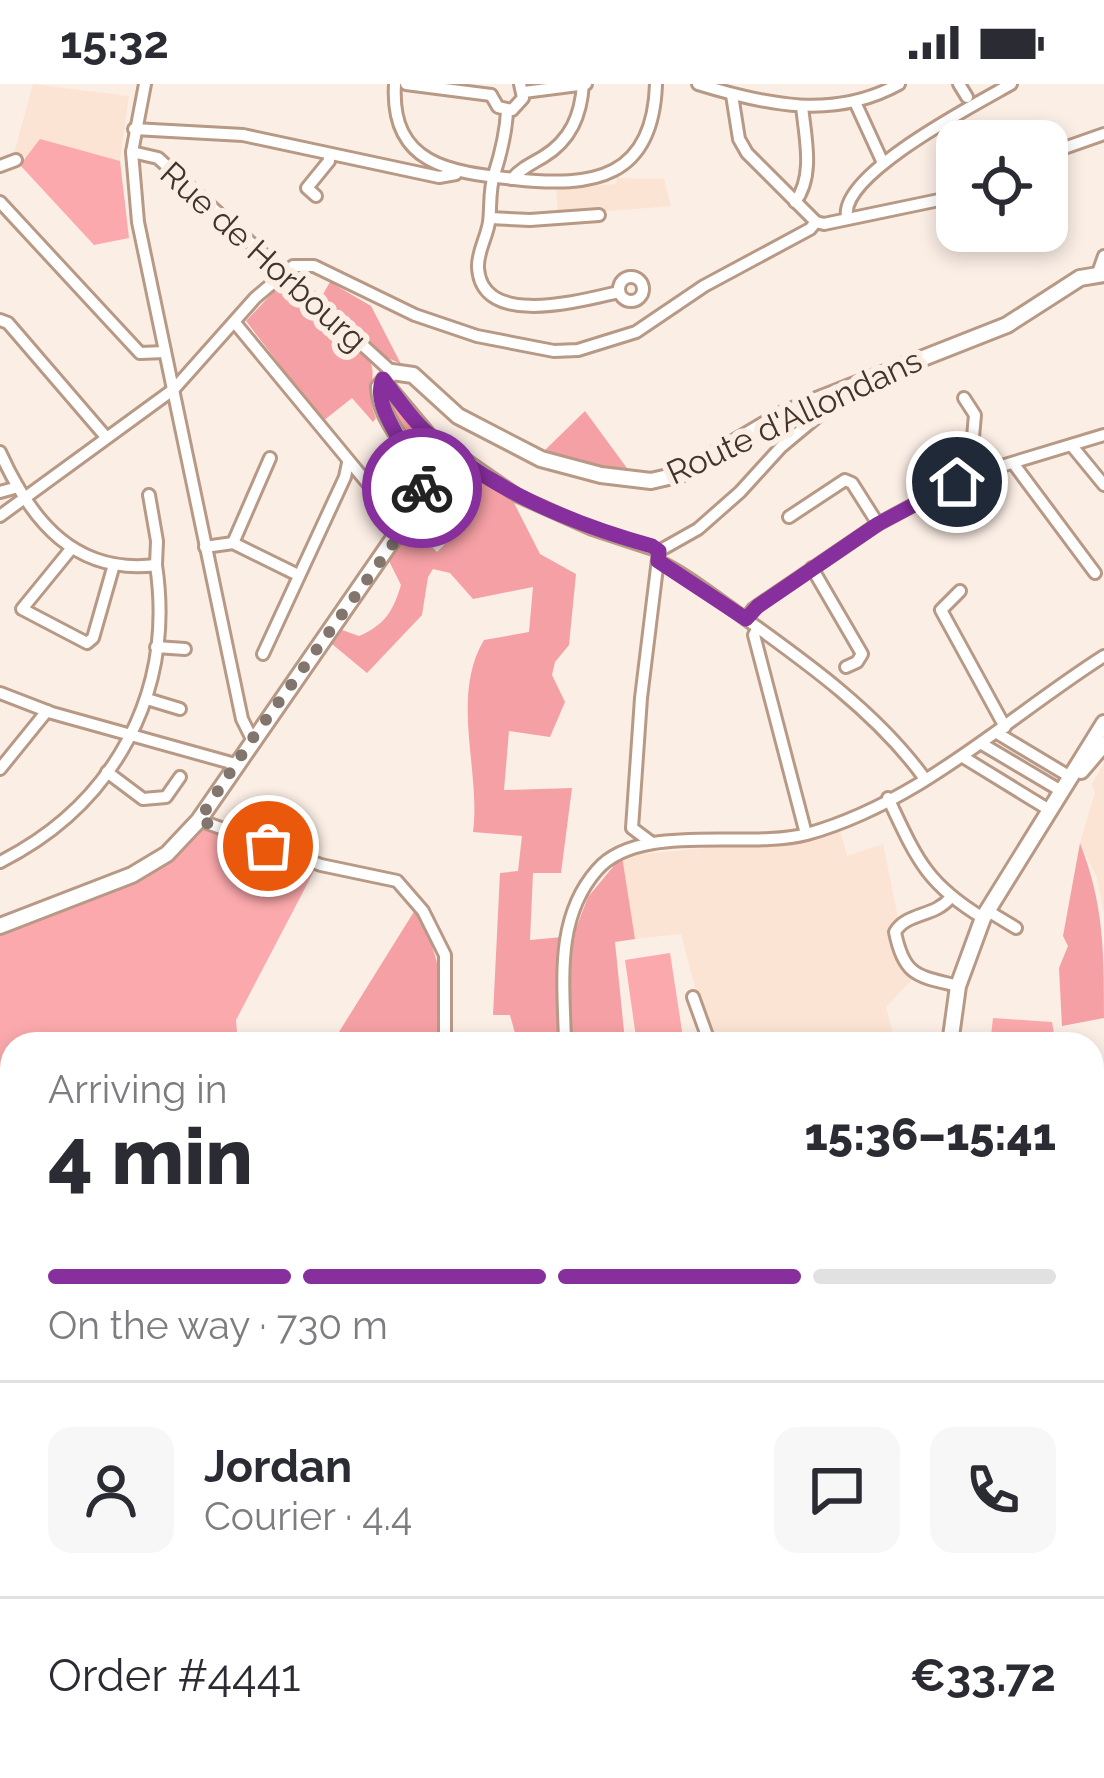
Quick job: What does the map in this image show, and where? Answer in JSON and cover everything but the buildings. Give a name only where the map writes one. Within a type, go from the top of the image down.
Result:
[{"type":"main road","name":"Route d'Allondans","points":[[387,376],[413,375],[458,416],[541,459],[601,475],[651,481],[681,474],[779,416],[885,370],[994,331],[1080,278],[1101,274]]},
{"type":"main road","points":[[0,926],[132,875],[167,854],[199,820],[416,506],[422,486],[417,466],[380,405],[379,387],[387,376]]},
{"type":"main road","points":[[952,1032],[958,986],[986,915],[1104,723]]},
{"type":"main road","points":[[1068,785],[1104,745]]},
{"type":"street","points":[[145,84],[132,152],[138,221],[242,719],[252,739]]},
{"type":"street","points":[[395,84],[403,135],[424,157],[459,174]]},
{"type":"street","points":[[406,84],[493,90],[498,107],[507,110],[521,103],[522,88],[584,84],[582,104],[569,133],[512,179]]},
{"type":"street","points":[[134,129],[243,135],[439,177],[589,181],[621,167],[636,153],[652,125],[656,84]]},
{"type":"street","points":[[698,84],[802,106],[855,102],[899,84]]},
{"type":"street","points":[[959,84],[967,97]]},
{"type":"street","points":[[847,216],[849,197],[883,163],[1011,84]]},
{"type":"street","points":[[732,94],[739,139],[747,153],[816,222],[936,201]]},
{"type":"street","points":[[855,102],[883,163]]},
{"type":"street","points":[[795,202],[807,176],[802,106]]},
{"type":"street","points":[[507,110],[478,269],[481,280],[494,296],[526,306],[619,292]]},
{"type":"street","points":[[1068,147],[1104,134]]},
{"type":"street","name":"Rue de Horbourg","points":[[132,152],[158,158],[283,272],[387,376],[420,426],[438,441],[546,511],[658,556],[805,664],[882,730],[925,779]]},
{"type":"street","points":[[316,196],[307,188],[329,154]]},
{"type":"street","points":[[0,166],[16,160]]},
{"type":"street","points":[[0,202],[140,353],[165,352]]},
{"type":"street","points":[[490,218],[599,214]]},
{"type":"street","points":[[0,516],[22,491],[174,389],[283,272],[303,263],[396,306],[477,336],[535,348],[578,350],[637,332],[704,286],[816,222]]},
{"type":"street","points":[[1101,274],[1104,256]]},
{"type":"street","points":[[0,320],[8,323],[106,437]]},
{"type":"street","points":[[236,324],[374,491]]},
{"type":"street","points":[[652,843],[632,828],[658,556],[712,517],[781,447],[836,401],[842,390]]},
{"type":"street","points":[[964,398],[975,415],[972,448],[987,470]]},
{"type":"street","points":[[746,619],[753,609],[878,524],[965,477],[1104,435]]},
{"type":"street","points":[[1072,446],[1104,485]]},
{"type":"street","points":[[0,452],[42,520],[71,549],[113,568],[156,565]]},
{"type":"street","points":[[233,543],[270,458]]},
{"type":"street","points":[[263,654],[348,463]]},
{"type":"street","points":[[1013,463],[1095,573]]},
{"type":"street","points":[[789,518],[845,480],[852,483],[878,524]]},
{"type":"street","points":[[0,492],[22,491]]},
{"type":"street","points":[[0,862],[54,829],[134,736],[147,699],[156,647],[157,541],[148,495]]},
{"type":"street","points":[[205,547],[233,543],[298,575]]},
{"type":"street","points":[[71,549],[22,609],[53,628],[87,643],[93,638],[113,568]]},
{"type":"street","points":[[812,568],[862,654],[846,667]]},
{"type":"street","points":[[960,591],[941,610],[1001,730],[1068,785]]},
{"type":"street","points":[[758,628],[754,635],[806,834]]},
{"type":"street","points":[[156,647],[185,649]]},
{"type":"street","points":[[565,1032],[563,938],[579,894],[598,868],[619,851],[652,843],[775,840],[806,834],[888,798],[963,757],[1104,656]]},
{"type":"street","points":[[0,693],[47,711],[235,764]]},
{"type":"street","points":[[147,699],[180,709]]},
{"type":"street","points":[[1,769],[47,711]]},
{"type":"street","points":[[982,744],[1068,785]]},
{"type":"street","points":[[963,757],[1051,811]]},
{"type":"street","points":[[107,772],[143,800],[166,796],[180,777]]},
{"type":"street","points":[[888,798],[921,865],[950,898],[1016,928]]},
{"type":"street","points":[[199,820],[321,865],[397,881],[423,911],[445,955],[445,1032]]},
{"type":"street","points":[[950,898],[935,912],[902,922],[895,932],[908,968],[917,976],[958,986]]},
{"type":"street","points":[[693,998],[706,1032]]},
{"type":"shaded area","points":[[33,84],[129,96],[120,161],[40,140],[18,162],[13,157]]},
{"type":"shaded area","points":[[40,139],[120,161],[129,238],[94,245],[20,165]]},
{"type":"shaded area","points":[[617,178],[664,179],[671,206],[558,215],[556,189],[616,184]]},
{"type":"shaded area","points":[[330,282],[371,306],[401,364],[381,355],[322,296]]},
{"type":"shaded area","points":[[279,286],[291,289],[369,358],[373,422],[352,398],[323,421],[246,321]]},
{"type":"shaded area","points":[[385,387],[424,437],[510,495],[540,554],[576,574],[569,645],[555,662],[552,675],[565,702],[550,737],[509,731],[504,790],[572,788],[561,873],[533,873],[530,940],[573,936],[588,897],[622,856],[635,939],[615,942],[624,1032],[515,1032],[510,1015],[493,1015],[500,873],[518,871],[522,836],[473,832],[469,685],[484,640],[529,632],[533,587],[473,599],[450,573],[433,569],[422,615],[367,673],[332,644],[342,630],[359,636],[387,616],[401,585],[389,561],[413,527],[437,552],[472,517],[405,440]]},
{"type":"shaded area","points":[[585,411],[632,475],[543,452]]},
{"type":"shaded area","points":[[1104,763],[1104,915],[1097,878],[1080,843],[1095,792],[1092,784]]},
{"type":"shaded area","points":[[839,826],[847,856],[883,844],[911,981],[886,1007],[893,1032],[707,1032],[681,934],[635,939],[622,856],[809,838]]},
{"type":"shaded area","points":[[199,827],[315,869],[236,1020],[237,1032],[0,1032],[0,933],[86,899]]},
{"type":"shaded area","points":[[1080,843],[1101,929],[1104,1018],[1062,1026],[1059,968],[1068,946],[1063,936]]},
{"type":"shaded area","points":[[415,910],[436,961],[439,1032],[339,1032]]},
{"type":"shaded area","points":[[670,953],[682,1032],[635,1032],[625,960]]},
{"type":"shaded area","points":[[993,1018],[1052,1022],[1054,1032],[991,1032]]},
{"type":"way so far","points":[[268,846],[199,820],[403,530],[422,488]]},
{"type":"route","points":[[422,488],[417,466],[380,405],[383,379],[430,435],[518,496],[592,529],[652,546],[659,551],[658,561],[746,619],[753,609],[878,524],[957,482]]}]
